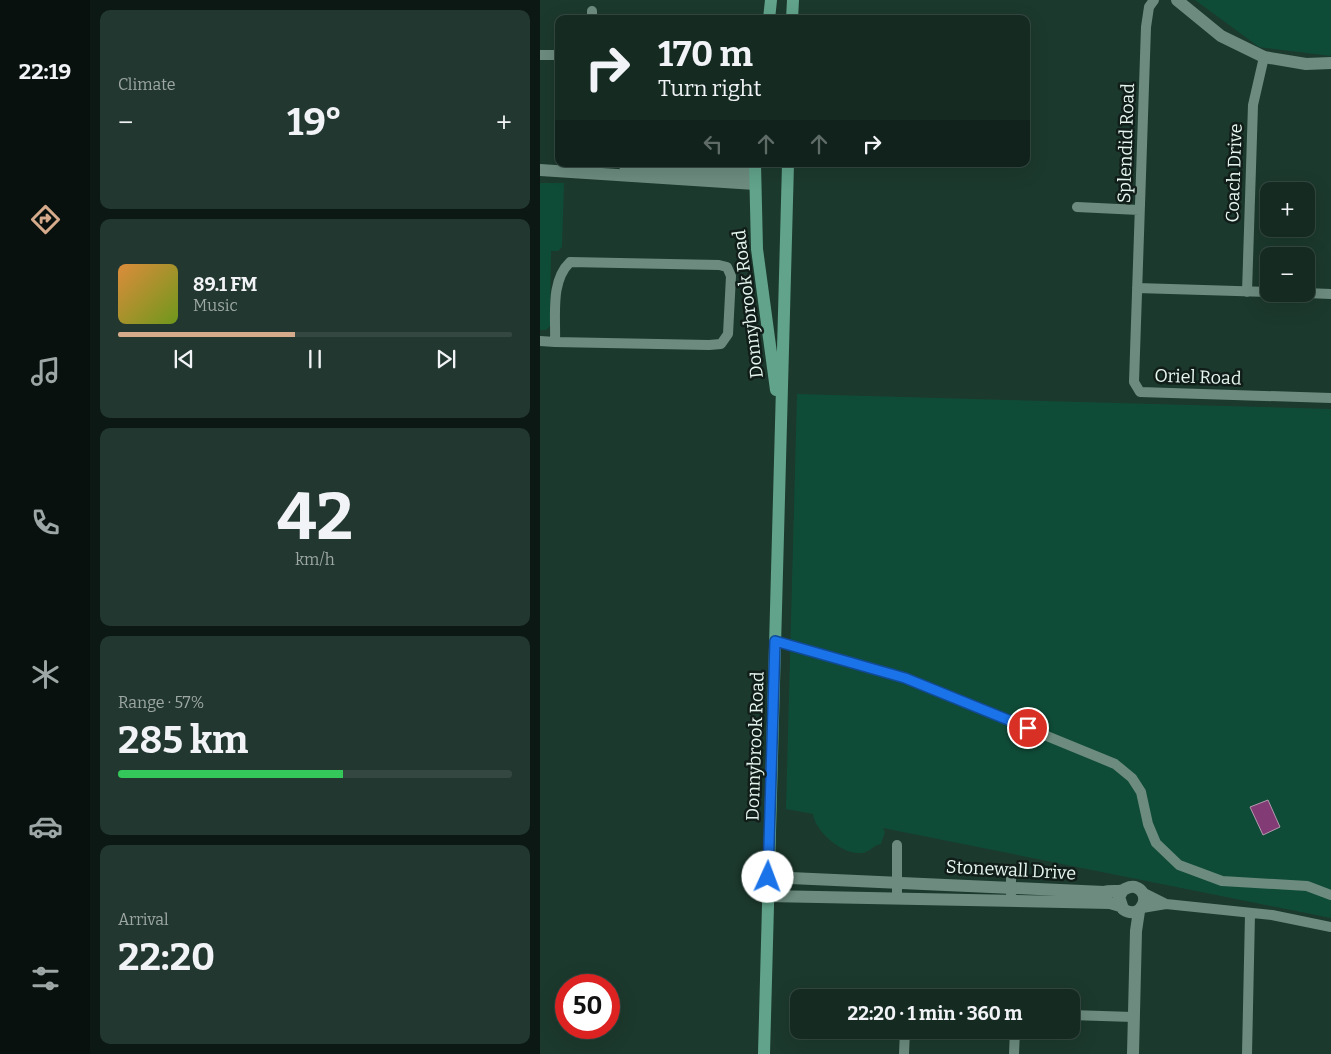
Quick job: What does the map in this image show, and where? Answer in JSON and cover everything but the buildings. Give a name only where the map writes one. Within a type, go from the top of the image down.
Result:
[{"type":"main road","points":[[769,15],[771,0]]},
{"type":"main road","points":[[792,15],[793,0]]},
{"type":"main road","name":"Donnybrook Road","points":[[764,1054],[788,167]]},
{"type":"main road","name":"Donnybrook Road","points":[[754,173],[757,249],[775,377],[781,439]]},
{"type":"street","name":"Splendid Road","points":[[1137,288],[1146,27],[1149,7],[1154,0]]},
{"type":"street","points":[[1177,0],[1221,36],[1264,57],[1306,64],[1331,63]]},
{"type":"street","points":[[540,55],[555,55]]},
{"type":"street","name":"Coach Drive","points":[[1247,292],[1253,105],[1264,57]]},
{"type":"street","points":[[540,162],[555,163]]},
{"type":"street","points":[[630,167],[754,173]]},
{"type":"street","points":[[540,170],[636,174],[668,179],[754,173]]},
{"type":"street","points":[[1078,208],[1139,210]]},
{"type":"street","points":[[540,341],[555,342],[721,344],[728,334],[731,276],[727,267],[719,265],[570,262],[563,269],[558,280],[555,342]]},
{"type":"street","points":[[1137,288],[1260,292]]},
{"type":"street","name":"Oriel Road","points":[[1137,288],[1134,382],[1140,392],[1331,398]]},
{"type":"street","points":[[1315,293],[1331,294]]},
{"type":"street","points":[[775,641],[905,678],[1115,764],[1132,778],[1141,792],[1148,824],[1156,843],[1179,865],[1222,881],[1307,886],[1331,895]]},
{"type":"street","points":[[897,845],[897,899]]},
{"type":"street","points":[[1011,872],[1011,901]]},
{"type":"street","name":"Stonewall Drive","points":[[768,877],[1104,892],[1123,890]]},
{"type":"street","points":[[1132,909],[1144,900],[1142,892],[1131,887],[1123,890],[1119,897],[1132,909],[1130,1017],[1132,1054]]},
{"type":"street","name":"Stonewall Drive","points":[[1142,892],[1166,904]]},
{"type":"street","name":"Stonewall Drive","points":[[768,896],[1110,903],[1132,909],[1166,904],[1272,915],[1331,927]]},
{"type":"street","points":[[1247,1054],[1250,914]]},
{"type":"street","points":[[1080,1015],[1130,1017]]},
{"type":"street","points":[[1126,1054],[1130,1017]]},
{"type":"street","points":[[904,1054],[905,1039]]},
{"type":"street","points":[[1014,1054],[1015,1039]]},
{"type":"green space","points":[[1195,0],[1331,0],[1331,56],[1259,47]]},
{"type":"green space","points":[[540,183],[564,183],[562,247],[558,251],[551,251],[550,326],[546,330],[540,330]]},
{"type":"green space","points":[[797,394],[1331,409],[1331,918],[883,828],[885,832],[881,844],[864,853],[854,853],[831,841],[819,828],[813,814],[786,809]]},
{"type":"route","points":[[768,877],[775,641],[905,678],[1028,728]]}]
